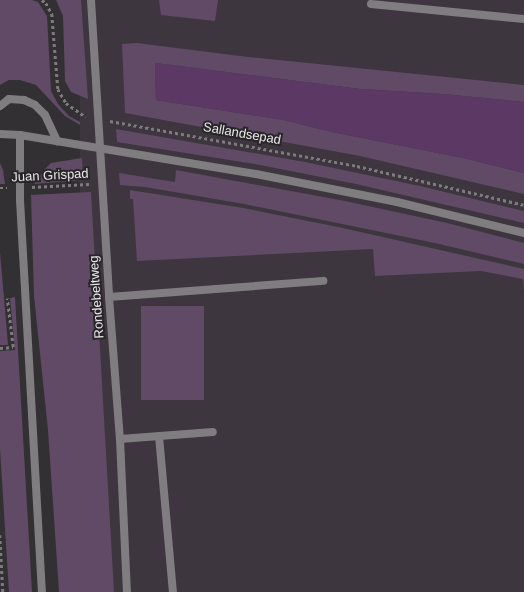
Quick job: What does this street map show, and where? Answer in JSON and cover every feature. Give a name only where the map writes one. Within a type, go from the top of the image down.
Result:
[{"type":"street","name":"Rondebeltweg","points":[[91,0],[109,297],[120,439],[127,592]]},
{"type":"street","points":[[371,4],[524,19]]},
{"type":"street","points":[[0,106],[9,99],[24,100],[35,105],[45,115],[57,141]]},
{"type":"street","points":[[0,134],[20,135],[271,177],[397,202],[524,233]]},
{"type":"street","points":[[20,135],[20,187],[42,592]]},
{"type":"street","points":[[109,297],[323,281]]},
{"type":"street","points":[[120,439],[213,432]]},
{"type":"street","points":[[159,436],[173,592]]},
{"type":"path","name":"Sallandsepad","points":[[42,0],[46,3],[52,14],[58,89],[66,103],[83,116],[349,164],[524,205]]},
{"type":"path","name":"Juan Grispad","points":[[0,188],[102,183]]},
{"type":"path","points":[[0,348],[13,347],[7,298]]},
{"type":"path","points":[[0,535],[3,592]]},
{"type":"shaded area","points":[[0,0],[32,0],[38,2],[47,16],[51,91],[58,104],[69,116],[80,122],[80,125],[65,116],[36,85],[20,80],[9,80],[0,85]]},
{"type":"shaded area","points":[[56,0],[81,0],[88,99],[71,92],[65,81],[63,16]]},
{"type":"shaded area","points":[[80,0],[524,0],[524,592],[80,592]]},
{"type":"shaded area","points":[[159,0],[218,0],[215,21],[161,15]]},
{"type":"shaded area","points":[[137,43],[248,57],[524,85],[524,102],[443,94],[360,89],[155,63],[156,100],[284,120],[332,132],[463,158],[524,173],[524,194],[360,156],[125,113],[122,44]]},
{"type":"shaded area","points":[[155,63],[360,89],[443,94],[524,102],[524,173],[463,158],[332,132],[284,120],[156,100]]},
{"type":"shaded area","points":[[116,129],[305,162],[420,186],[524,211],[524,223],[356,184],[260,165],[117,142]]},
{"type":"shaded area","points":[[82,158],[83,180],[34,184],[51,163]]},
{"type":"shaded area","points":[[0,163],[3,170],[5,184],[0,184]]},
{"type":"shaded area","points":[[176,170],[345,201],[447,223],[524,243],[524,264],[435,243],[244,204],[145,187],[120,185],[119,173],[175,182]]},
{"type":"shaded area","points":[[130,190],[243,208],[343,228],[524,269],[524,291],[523,279],[481,271],[375,276],[373,249],[137,261],[133,199],[130,199]]},
{"type":"shaded area","points":[[91,192],[114,592],[59,592],[48,430],[34,296],[31,195]]},
{"type":"shaded area","points":[[0,252],[4,298],[8,345],[0,345]]},
{"type":"shaded area","points":[[15,297],[32,592],[9,592],[0,449],[0,351],[15,350],[10,298]]},
{"type":"shaded area","points":[[141,306],[204,306],[204,400],[141,400]]}]
